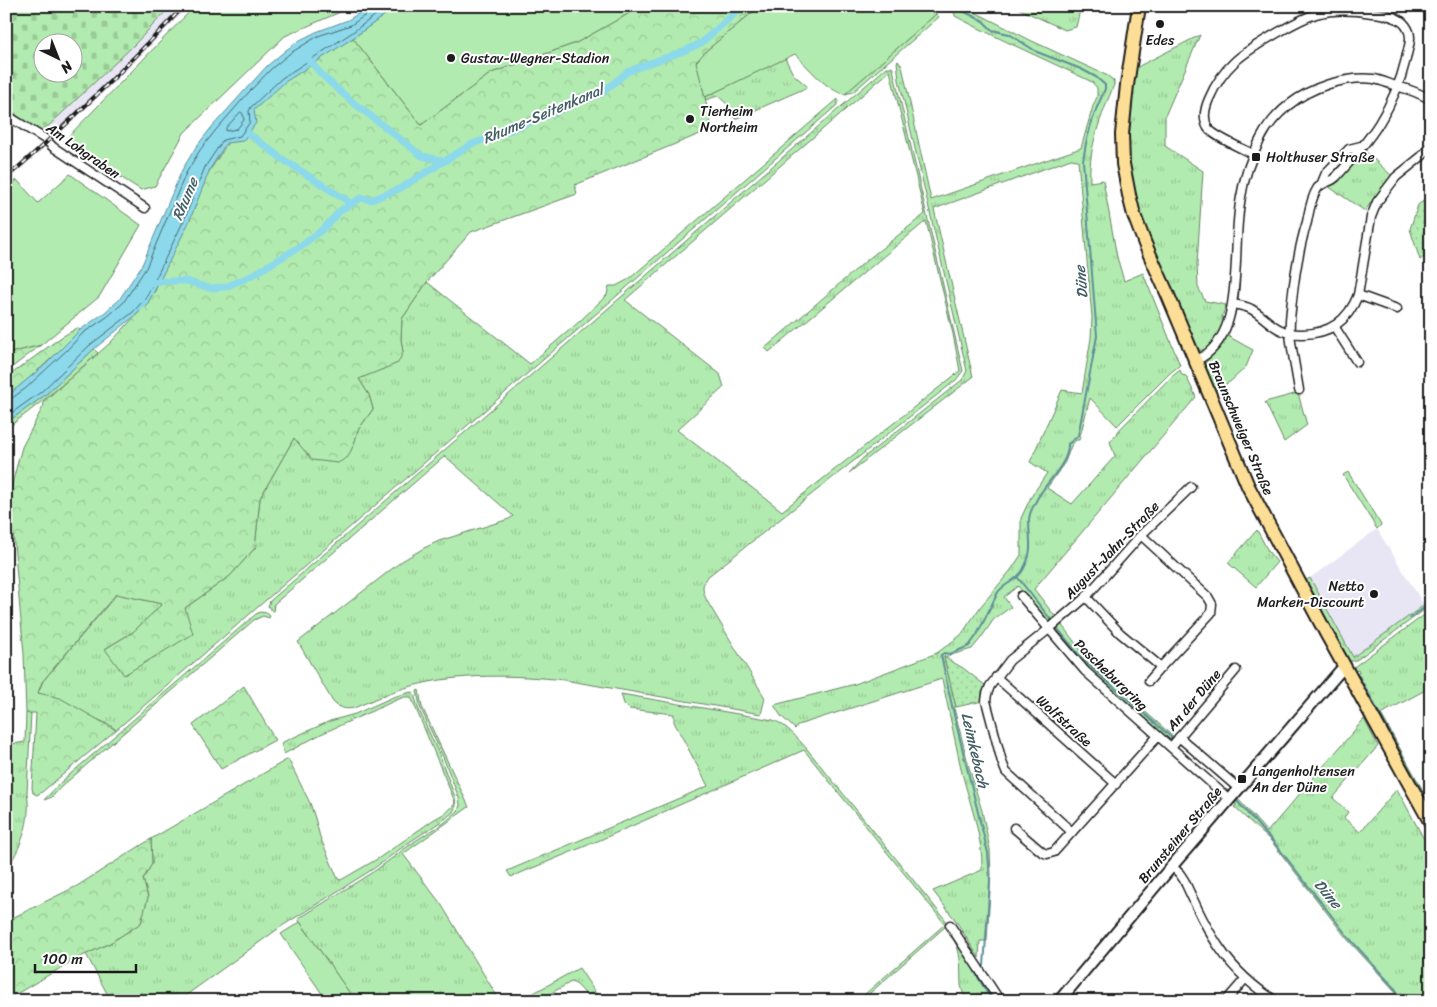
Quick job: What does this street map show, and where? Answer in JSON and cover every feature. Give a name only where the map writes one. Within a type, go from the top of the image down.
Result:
[{"type":"main road","name":"Braunschweiger Straße","points":[[1138,12],[1122,134],[1123,164],[1134,215],[1248,486],[1272,535],[1431,823]]},
{"type":"street","points":[[1253,154],[1210,132],[1204,113],[1218,82],[1246,51],[1305,18],[1317,14],[1344,10],[1386,14],[1402,21],[1408,29],[1411,40],[1398,86],[1386,112],[1356,156],[1333,180],[1321,185],[1313,199],[1294,275],[1290,333],[1299,390]]},
{"type":"street","points":[[1195,361],[1210,352],[1222,336],[1227,324],[1233,304],[1241,196],[1253,154],[1265,130],[1279,114],[1294,100],[1316,88],[1353,79],[1374,79],[1414,91],[1431,100]]},
{"type":"street","name":"Am Lohgraben","points":[[6,114],[145,208]]},
{"type":"street","points":[[1233,304],[1250,308],[1280,329],[1290,333],[1314,334],[1324,332],[1334,326],[1348,314],[1358,295],[1371,217],[1377,202],[1396,177],[1422,156],[1431,146]]},
{"type":"street","points":[[1358,295],[1397,309]]},
{"type":"street","points":[[1334,326],[1357,362]]},
{"type":"street","name":"August-Jahn-Straße","points":[[1049,629],[1086,597],[1141,535],[1191,487]]},
{"type":"street","points":[[1141,535],[1208,597],[1212,604],[1211,613],[1149,681]]},
{"type":"street","name":"Pascheburgring","points":[[1021,596],[1085,672],[1229,799]]},
{"type":"street","points":[[1086,597],[1114,627],[1161,667]]},
{"type":"street","points":[[1049,629],[1014,656],[996,677],[988,689],[986,697],[1005,769],[1010,776],[1072,832]]},
{"type":"street","name":"Brunsteiner Straße","points":[[1059,1001],[1238,788],[1340,671],[1345,668]]},
{"type":"street","name":"An der Düne","points":[[1171,747],[1236,670]]},
{"type":"street","name":"Wolfstraße","points":[[996,677],[1116,784]]},
{"type":"street","points":[[1014,828],[1040,850],[1047,854],[1054,852],[1158,736]]},
{"type":"street","points":[[1179,738],[1238,788]]},
{"type":"street","points":[[1172,866],[1184,880],[1215,942],[1245,979],[1276,1001]]},
{"type":"street","points":[[950,925],[1000,1001]]},
{"type":"street","points":[[1226,1001],[1245,979]]},
{"type":"shaded area","points":[[171,6],[189,6],[126,71],[52,141],[41,133],[104,74]]},
{"type":"shaded area","points":[[1377,529],[1424,605],[1353,658],[1310,578]]},
{"type":"green space","points":[[8,6],[171,6],[133,46],[41,133],[6,109],[6,8]]},
{"type":"green space","points":[[195,6],[354,6],[285,36],[184,133],[155,186],[141,190],[64,141]]},
{"type":"green space","name":"Gustav-Wegner-Stadion","points":[[397,6],[642,6],[576,43],[491,73],[421,125],[353,38]]},
{"type":"green space","points":[[642,6],[760,6],[707,50],[697,62],[712,129],[575,185],[577,194],[471,232],[427,282],[402,319],[401,339],[403,352],[398,363],[359,379],[369,395],[373,409],[358,430],[348,457],[338,463],[312,460],[294,438],[260,498],[255,548],[230,576],[185,608],[193,634],[124,675],[105,649],[133,632],[162,604],[116,594],[42,682],[38,693],[60,698],[116,730],[42,792],[37,795],[33,793],[36,713],[26,713],[24,654],[10,499],[22,447],[44,405],[43,402],[110,343],[142,309],[155,291],[194,195],[234,133],[266,92],[353,38],[421,125],[491,73],[576,43]]},
{"type":"green space","points":[[760,6],[929,6],[936,14],[845,94],[825,84],[795,54],[705,97],[696,62],[707,50]]},
{"type":"green space","points":[[958,6],[967,6],[971,10],[1108,76],[1114,81],[1093,145],[1090,182],[1103,180],[1117,257],[1124,281],[1143,273],[1180,365],[1117,426],[1090,398],[1079,440],[1076,440],[1071,446],[1065,462],[1047,488],[1072,504],[1115,456],[1110,442],[1120,429],[1180,370],[1182,375],[1186,376],[1196,397],[1034,589],[1057,619],[1048,623],[1018,586],[1004,597],[1011,607],[994,619],[972,649],[944,657],[956,707],[954,707],[955,712],[982,811],[990,849],[991,874],[987,941],[980,941],[979,958],[956,921],[933,891],[982,870],[978,833],[962,773],[942,679],[798,725],[795,729],[781,716],[774,705],[855,684],[937,653],[961,635],[1021,555],[1021,518],[1031,497],[1047,473],[1030,462],[1062,390],[1082,393],[1091,338],[1092,317],[1078,160],[1071,159],[934,209],[973,377],[849,473],[863,458],[962,380],[967,371],[899,80],[897,62],[902,66],[931,200],[1081,148],[1097,97],[1097,88],[1092,82],[955,16],[954,10]]},
{"type":"green space","points":[[1013,6],[1081,6],[1076,27],[1065,30]]},
{"type":"green space","points":[[936,14],[939,17],[853,92],[845,94]]},
{"type":"green space","points":[[1200,35],[1165,116],[1165,146],[1203,171],[1197,264],[1198,287],[1205,301],[1226,305],[1221,329],[1215,340],[1208,348],[1203,350],[1199,350],[1193,345],[1144,229],[1129,180],[1127,134],[1133,71]]},
{"type":"green space","points":[[785,58],[793,74],[808,87],[735,119],[727,104],[718,96],[705,100],[705,97]]},
{"type":"green space","points":[[887,67],[892,67],[963,371],[956,380],[706,578],[703,584],[704,595],[765,698],[761,714],[564,680],[507,676],[468,677],[430,682],[397,690],[351,709],[343,708],[333,702],[298,642],[402,561],[424,548],[439,541],[509,519],[513,516],[445,456],[274,604],[273,612],[268,606],[270,601]],"holes":[[[890,71],[925,214],[867,260],[765,348],[769,352],[926,221],[960,371],[782,511],[677,430],[724,387],[720,374],[625,300]]]},
{"type":"green space","points":[[838,99],[836,106],[116,730],[110,725],[38,693],[43,681],[117,594],[163,604],[133,632],[105,649],[185,608],[230,576],[255,548],[260,498],[294,438],[354,444],[358,430],[373,409],[369,395],[359,379],[403,352],[401,339],[402,319],[427,282],[530,364],[607,295],[609,286],[616,286],[629,279]]},
{"type":"green space","points":[[1363,149],[1392,176],[1365,211],[1329,187],[1362,155]]},
{"type":"green space","points":[[70,174],[141,225],[99,297],[41,345],[6,354],[6,189],[17,180],[38,203]]},
{"type":"green space","points":[[1431,195],[1431,252],[1420,260],[1410,229],[1418,205]]},
{"type":"green space","points":[[77,328],[80,330],[63,348],[6,397],[6,378],[60,338]]},
{"type":"green space","points":[[1226,335],[1253,350],[1246,367],[1231,381],[1213,392],[1203,369]]},
{"type":"green space","points":[[41,345],[6,372],[6,354]]},
{"type":"green space","points":[[94,349],[98,353],[6,429],[6,423],[44,396]]},
{"type":"green space","points":[[1298,393],[1307,425],[1284,442],[1265,402]]},
{"type":"green space","points":[[1348,472],[1381,525],[1377,529],[1343,475]]},
{"type":"green space","points":[[1257,530],[1268,551],[1277,562],[1256,587],[1228,563]]},
{"type":"green space","points":[[1310,578],[1353,657],[1431,600],[1431,605],[1358,659],[1347,661],[1303,582]]},
{"type":"green space","points":[[1431,610],[1431,687],[1381,714],[1431,805],[1431,814],[1354,676],[1359,673],[1358,670],[1353,671],[1355,666]]},
{"type":"green space","points":[[260,612],[267,613],[270,616],[269,618],[263,616],[254,620],[61,787],[52,797],[44,800],[61,782]]},
{"type":"green space","points":[[1061,624],[1086,657],[1174,737],[1169,742],[1082,665],[1055,633],[1055,630]]},
{"type":"green space","points":[[944,657],[963,668],[986,686],[982,693],[983,701],[956,707]]},
{"type":"green space","points":[[244,686],[275,740],[221,769],[193,725]]},
{"type":"green space","points":[[419,690],[422,707],[469,807],[403,854],[441,904],[500,1001],[355,1001],[298,919],[376,870],[415,841],[444,823],[458,811],[460,805],[459,798],[420,707],[417,691]]},
{"type":"green space","points":[[411,692],[414,694],[455,797],[456,806],[453,812],[373,869],[282,926],[178,1001],[111,1001],[86,954],[110,943],[141,923],[148,897],[143,879],[152,864],[151,839],[288,759],[310,803],[320,837],[338,879],[341,880],[379,858],[447,812],[454,805],[455,802],[411,697],[404,697],[392,702],[321,734],[284,754],[281,743],[330,721],[355,714],[393,697]]},
{"type":"green space","points":[[621,694],[773,720],[783,725],[807,749],[945,919],[946,926],[861,1001],[857,1001],[945,924],[804,750],[511,877],[507,871],[708,786],[674,722],[674,714],[629,709],[624,704]]},
{"type":"green space","points":[[26,713],[31,713],[27,823],[21,843],[6,870],[6,745],[25,742]]},
{"type":"green space","points":[[1364,719],[1378,746],[1333,798],[1348,812],[1344,818],[1360,832],[1397,789],[1431,852],[1431,1001],[1399,1001],[1394,990],[1348,940],[1271,841],[1234,807],[1238,799],[1267,832]]},
{"type":"green space","points":[[151,839],[152,864],[143,879],[148,897],[141,923],[110,943],[76,959],[6,1000],[6,921],[77,886]]},
{"type":"green space","points":[[300,922],[351,995],[343,1001],[327,1001],[281,934]]},
{"type":"green space","points":[[954,933],[998,1001],[965,1001],[961,985],[958,951],[953,939],[948,934]]},
{"type":"green space","points":[[579,968],[601,1001],[590,1001],[579,987],[571,982],[537,1001],[519,1001]]},
{"type":"water","name":"Rhume","points":[[370,6],[397,6],[353,38],[285,82],[254,110],[256,123],[243,141],[226,143],[210,169],[189,222],[148,303],[94,349],[44,396],[6,423],[6,397],[46,364],[80,330],[119,300],[142,265],[182,170],[196,147],[211,128],[267,66],[286,50],[300,40],[348,20]]},
{"type":"waterway","name":"Rhume-Seitenkanal","points":[[152,283],[186,281],[209,288],[225,287],[251,276],[301,246],[323,229],[341,210],[361,198],[371,200],[399,189],[472,144],[602,93],[627,72],[701,43],[743,6]]},
{"type":"waterway","name":"Düne","points":[[953,6],[983,21],[992,30],[1009,34],[1037,52],[1081,69],[1096,77],[1105,85],[1088,133],[1083,161],[1097,336],[1078,436],[1068,444],[1067,452],[1060,467],[1032,509],[1029,521],[1030,551],[1023,570],[1018,577],[998,592],[977,635],[969,646],[950,654],[944,653],[941,655],[988,853],[990,880],[984,966],[981,968]]},
{"type":"waterway","name":"Rhume-Seitenkanal","points":[[306,57],[324,77],[350,100],[422,156],[445,161]]},
{"type":"waterway","points":[[248,133],[281,158],[352,204]]},
{"type":"waterway","name":"Düne","points":[[1018,578],[1052,621]]},
{"type":"waterway","points":[[1410,618],[1431,603]]},
{"type":"waterway","name":"Düne","points":[[1057,628],[1083,660],[1172,738]]},
{"type":"waterway","points":[[1359,676],[1431,809]]},
{"type":"waterway","name":"Düne","points":[[1237,801],[1273,841],[1349,938],[1396,990],[1402,1001]]},
{"type":"waterway","points":[[977,971],[975,972],[992,1001]]},
{"type":"railway","points":[[6,178],[97,94],[184,6]]},
{"type":"place","name":"Edes","points":[[1160,24]]},
{"type":"place","name":"Gustav-Wegner-Stadion","points":[[451,58]]},
{"type":"place","name":"Tierheim Northeim","points":[[690,119]]},
{"type":"place","name":"Holthuser Straße","points":[[1256,157]]},
{"type":"place","name":"Netto Marken-Discount","points":[[1374,594]]},
{"type":"place","name":"Langenholtensen An der Düne","points":[[1242,779]]},
{"type":"water label","name":"Leimkebach","points":[[975,750]]}]
